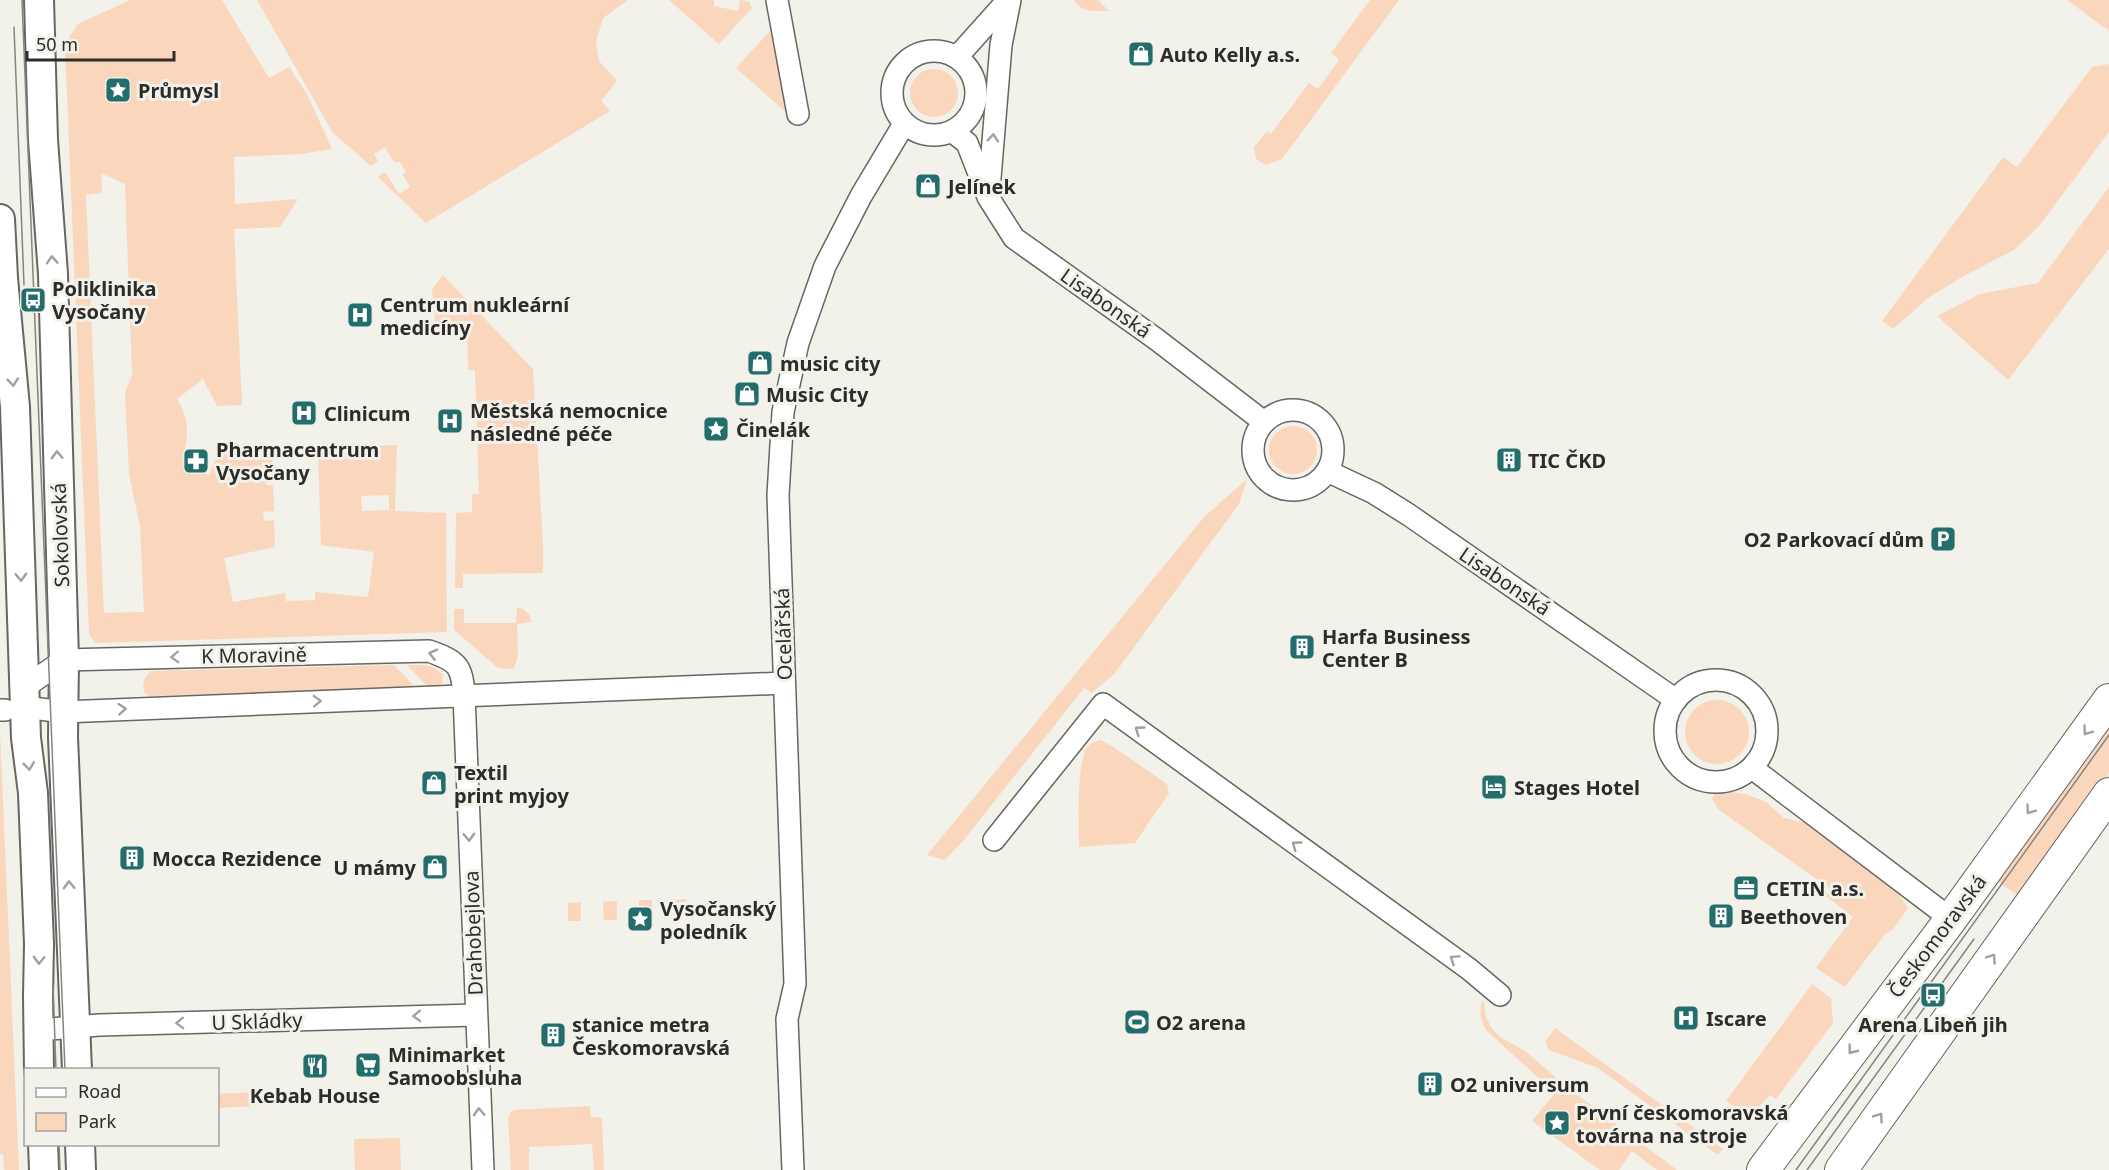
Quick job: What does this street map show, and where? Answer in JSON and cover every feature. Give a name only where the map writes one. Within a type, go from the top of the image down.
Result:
[{"type":"main road","name":"Sokolovská","points":[[39,0],[43,140],[53,274],[64,660],[63,712],[77,1068]]},
{"type":"main road","name":"Sokolovská","points":[[0,219],[15,407],[14,704],[26,738],[33,793],[39,944],[39,1068]]},
{"type":"main road","name":"Českomoravská","points":[[1763,1170],[1951,919],[2109,700]]},
{"type":"main road","points":[[1841,1170],[2109,794]]},
{"type":"main road","points":[[43,1146],[44,1170]]},
{"type":"main road","points":[[80,1146],[81,1170]]},
{"type":"street","points":[[777,0],[798,114]]},
{"type":"street","points":[[957,57],[1009,0]]},
{"type":"street","points":[[988,196],[1001,45],[1009,0]]},
{"type":"street","points":[[930,50],[944,51],[957,57],[967,65],[974,76],[977,89],[972,114],[953,132],[940,135],[927,135],[904,124],[896,113],[892,99],[892,85],[905,61],[930,50]]},
{"type":"street","name":"Ocelářská","points":[[793,1170],[787,1019],[795,984],[778,495],[783,412],[798,344],[825,266],[861,196],[904,124]]},
{"type":"street","name":"Lisabonská","points":[[953,132],[967,143],[988,196],[1014,238],[1156,339],[1264,422]]},
{"type":"street","points":[[1296,410],[1317,418],[1326,427],[1331,437],[1332,460],[1327,471],[1310,487],[1298,490],[1275,487],[1265,480],[1254,462],[1253,451],[1258,431],[1264,422],[1284,411],[1296,410]]},
{"type":"street","name":"Lisabonská","points":[[1327,471],[1374,493],[1409,515],[1676,700]]},
{"type":"street","name":"K Moravině","points":[[64,660],[429,651],[448,658],[454,663],[462,675],[464,695]]},
{"type":"street","points":[[14,704],[64,660]]},
{"type":"street","points":[[1714,681],[1729,682],[1742,687],[1754,697],[1763,710],[1767,725],[1766,741],[1761,755],[1752,768],[1726,781],[1712,782],[1698,779],[1685,772],[1674,760],[1666,738],[1665,729],[1676,700],[1693,686],[1714,681]]},
{"type":"street","points":[[14,704],[63,712],[784,683]]},
{"type":"street","name":"Drahobejlova","points":[[464,695],[483,1170]]},
{"type":"street","points":[[994,840],[1103,704],[1469,969],[1500,995]]},
{"type":"street","points":[[1752,768],[1951,919]]},
{"type":"street","name":"U Skládky","points":[[38,1030],[476,1015]]},
{"type":"green space","points":[[130,0],[222,0],[269,78],[289,67],[307,94],[332,149],[301,154],[234,157],[235,204],[298,199],[280,227],[234,229],[242,405],[217,406],[203,379],[177,399],[187,428],[182,459],[209,476],[218,452],[272,450],[273,476],[266,477],[266,485],[273,485],[274,511],[263,512],[264,521],[274,520],[275,547],[224,558],[233,602],[285,593],[286,601],[315,600],[315,592],[368,597],[374,552],[321,545],[318,454],[370,451],[371,446],[397,445],[395,511],[446,513],[447,632],[95,643],[89,634],[65,44],[78,24]],"holes":[[[101,173],[125,184],[132,375],[125,392],[129,475],[140,526],[144,612],[104,613],[86,195],[102,193]],[[389,495],[389,510],[362,511],[361,496]]]},
{"type":"green space","points":[[257,0],[628,0],[603,18],[596,42],[599,61],[617,81],[601,101],[610,111],[426,223],[378,177],[385,172],[399,194],[410,187],[402,174],[406,172],[399,161],[395,163],[385,147],[374,154],[378,161],[371,166],[333,133]]},
{"type":"green space","points":[[669,0],[714,0],[714,6],[738,11],[740,0],[749,2],[752,8],[719,44]]},
{"type":"green space","points":[[1074,0],[1098,0],[1109,11],[1085,9]]},
{"type":"green space","points":[[1370,0],[1399,0],[1282,159],[1266,165],[1256,159],[1254,147],[1267,131],[1271,134],[1309,83],[1318,89],[1339,60],[1331,53]]},
{"type":"green space","points":[[2067,0],[2109,0],[2109,31]]},
{"type":"green space","points":[[770,31],[789,115],[736,68]]},
{"type":"green space","points":[[2109,64],[2109,132],[2039,226],[2014,250],[1928,298],[1893,329],[1882,321],[2003,157],[2017,167],[2092,67]]},
{"type":"green space","points":[[929,69],[939,69],[951,76],[958,88],[958,98],[951,110],[939,117],[929,117],[914,106],[910,98],[910,88],[921,73]]},
{"type":"green space","points":[[2109,187],[2109,249],[2008,380],[1937,316],[1980,294],[2038,283]]},
{"type":"green space","points":[[443,275],[533,369],[543,573],[463,574],[463,588],[455,588],[456,513],[472,512],[472,494],[479,494],[475,370],[468,370],[467,333],[436,330],[432,289]]},
{"type":"green space","points":[[1288,426],[1298,426],[1313,436],[1317,450],[1316,459],[1307,470],[1298,474],[1288,474],[1273,464],[1269,455],[1269,445],[1279,430]]},
{"type":"green space","points":[[1247,479],[1239,504],[1115,673],[1092,693],[1084,688],[963,841],[945,860],[927,855],[1204,517]]},
{"type":"green space","points":[[517,607],[527,612],[532,622],[517,624],[518,656],[514,669],[498,668],[454,630],[454,609],[464,609],[464,623],[516,623]]},
{"type":"green space","points":[[394,665],[415,687],[149,696],[143,689],[144,680],[151,671]]},
{"type":"green space","points":[[407,665],[435,668],[443,675],[442,683],[437,687],[428,687]]},
{"type":"green space","points":[[1711,700],[1723,700],[1740,709],[1747,720],[1749,732],[1747,744],[1740,755],[1723,764],[1711,764],[1699,759],[1690,750],[1685,738],[1685,726],[1690,714],[1699,705]]},
{"type":"green space","points":[[2109,726],[2109,773],[2020,897],[1997,881]]},
{"type":"green space","points":[[0,732],[19,1170],[4,1170],[3,1154],[0,1154]]},
{"type":"green space","points":[[1100,740],[1167,784],[1169,793],[1135,843],[1079,847],[1079,794],[1084,753],[1088,746]]},
{"type":"green space","points":[[1724,791],[1745,794],[1766,802],[1784,818],[1806,823],[1899,895],[1908,908],[1845,987],[1816,968],[1853,917],[1826,896],[1832,890],[1719,810],[1712,799],[1714,794]]},
{"type":"green space","points":[[686,899],[686,918],[673,918],[672,900]]},
{"type":"green space","points":[[639,900],[652,900],[652,918],[639,919]]},
{"type":"green space","points":[[617,901],[617,920],[604,920],[603,902]]},
{"type":"green space","points":[[581,902],[581,921],[568,921],[568,903]]},
{"type":"green space","points":[[1812,984],[1831,998],[1833,1023],[1776,1099],[1770,1095],[1750,1111],[1740,1109],[1726,1101]]},
{"type":"green space","points":[[1483,998],[1486,1017],[1500,1037],[1525,1051],[1567,1087],[1677,1170],[1657,1170],[1632,1151],[1619,1170],[1600,1170],[1532,1121],[1555,1093],[1487,1031],[1482,1023],[1481,1015]]},
{"type":"green space","points":[[1555,1028],[1723,1149],[1718,1155],[1598,1068],[1549,1050],[1545,1042]]},
{"type":"green space","points":[[257,1092],[258,1106],[219,1108],[219,1094]]},
{"type":"green space","points":[[590,1106],[591,1117],[602,1118],[604,1170],[594,1170],[592,1144],[529,1147],[529,1170],[511,1170],[508,1119],[510,1113],[514,1110]]},
{"type":"green space","points":[[400,1138],[401,1170],[355,1170],[354,1139]]},
{"type":"tram line","points":[[22,0],[65,1068]]},
{"type":"tram line","points":[[14,27],[24,285]]},
{"type":"tram line","points":[[1796,1170],[2109,735]]},
{"type":"tram line","points":[[1807,1170],[1974,939]]},
{"type":"tram line","points":[[53,986],[56,1068]]},
{"type":"tram line","points":[[59,1146],[60,1170]]},
{"type":"place","name":"Auto Kelly a.s.","points":[[1141,54]]},
{"type":"place","name":"Průmysl","points":[[118,90]]},
{"type":"place","name":"Jelínek","points":[[928,186]]},
{"type":"place","name":"Poliklinika Vysočany","points":[[33,300]]},
{"type":"place","name":"Centrum nukleární medicíny","points":[[360,315]]},
{"type":"place","name":"music city","points":[[760,363]]},
{"type":"place","name":"Music City","points":[[747,394]]},
{"type":"place","name":"Clinicum","points":[[304,413]]},
{"type":"place","name":"Městská nemocnice následné péče","points":[[450,421]]},
{"type":"place","name":"Činelák","points":[[716,429]]},
{"type":"place","name":"TIC ČKD","points":[[1509,460]]},
{"type":"place","name":"Pharmacentrum Vysočany","points":[[196,461]]},
{"type":"place","name":"O2 Parkovací dům","points":[[1943,539]]},
{"type":"place","name":"Harfa Business Center B","points":[[1302,647]]},
{"type":"place","name":"Textil print myjoy","points":[[434,783]]},
{"type":"place","name":"Stages Hotel","points":[[1494,787]]},
{"type":"place","name":"Mocca Rezidence","points":[[132,858]]},
{"type":"place","name":"U mámy","points":[[435,867]]},
{"type":"place","name":"CETIN a.s.","points":[[1746,888]]},
{"type":"place","name":"Beethoven","points":[[1721,916]]},
{"type":"place","name":"Vysočanský poledník","points":[[640,919]]},
{"type":"place","name":"Arena Libeň jih","points":[[1933,995]]},
{"type":"place","name":"Iscare","points":[[1686,1018]]},
{"type":"place","name":"O2 arena","points":[[1137,1022]]},
{"type":"place","name":"stanice metra Českomoravská","points":[[553,1035]]},
{"type":"place","name":"Minimarket Samoobsluha","points":[[368,1065]]},
{"type":"place","name":"Kebab House","points":[[315,1066]]},
{"type":"place","name":"O2 universum","points":[[1430,1084]]},
{"type":"place","name":"První českomoravská továrna na stroje","points":[[1557,1123]]}]
